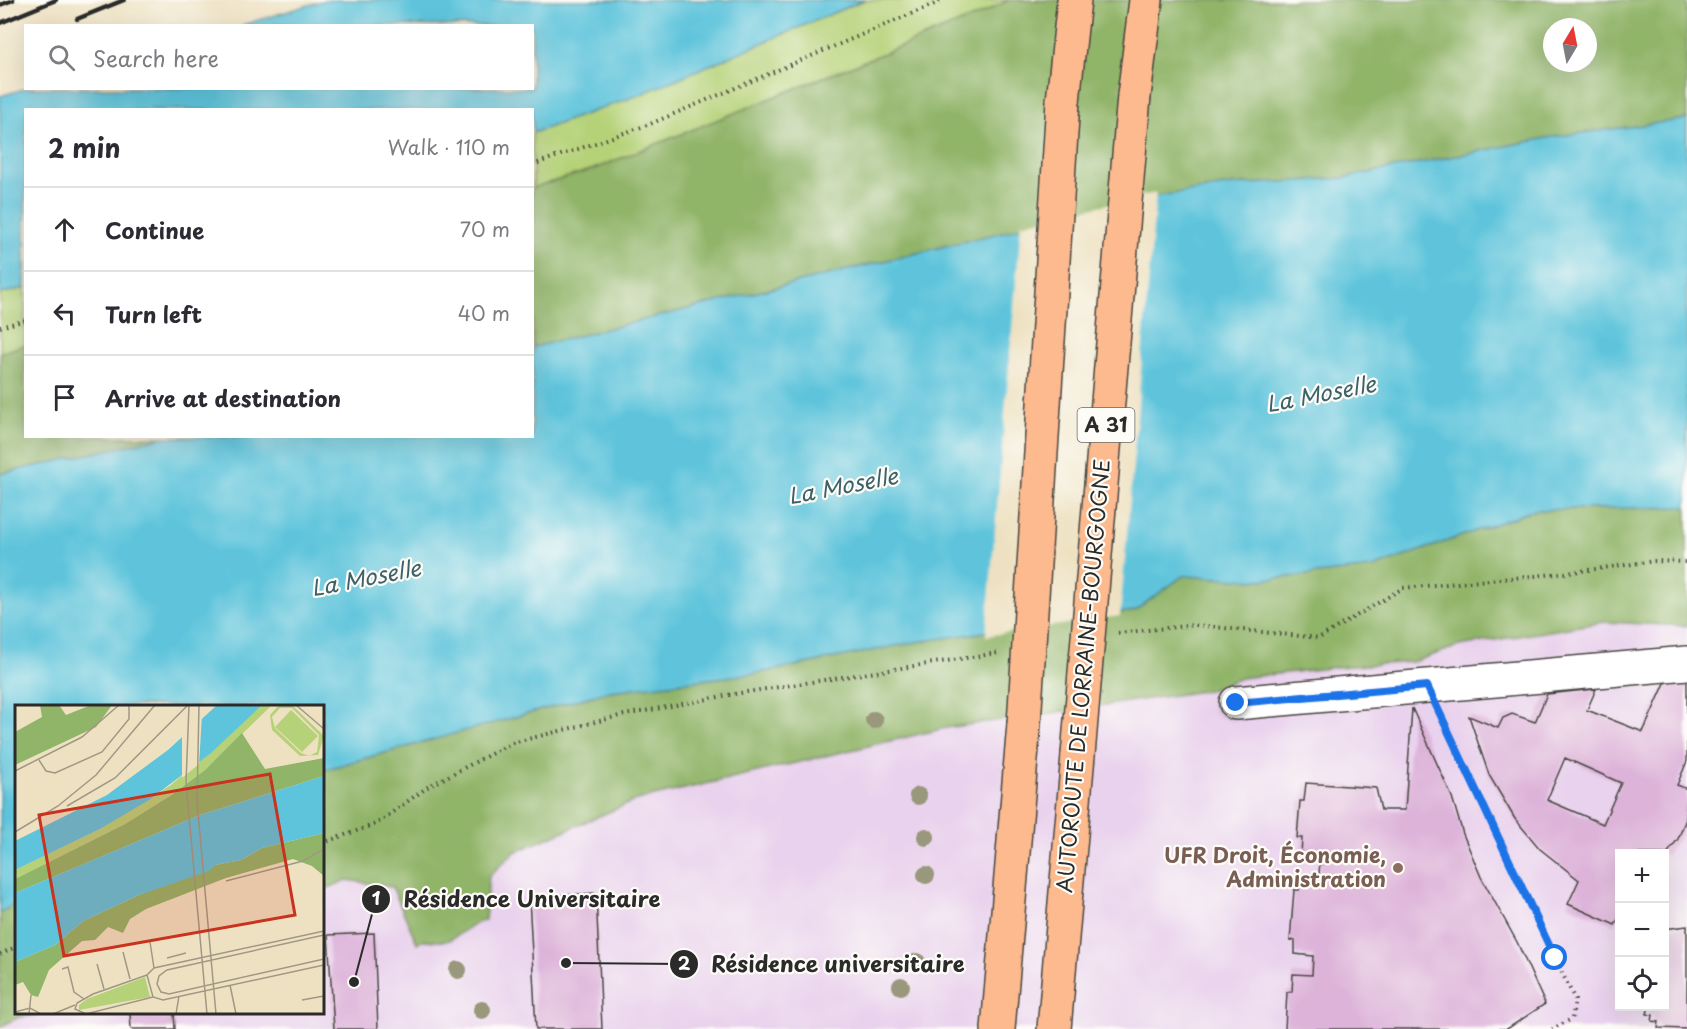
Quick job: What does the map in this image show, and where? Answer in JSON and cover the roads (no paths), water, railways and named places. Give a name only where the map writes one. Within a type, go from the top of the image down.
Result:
[{"type":"highway","points":[[998,1029],[1024,724],[1063,101],[1074,0]]},
{"type":"highway","name":"AUTOROUTE DE LORRAINE-BOURGOGNE","points":[[1054,1029],[1134,96],[1146,0]]},
{"type":"lane","points":[[1236,703],[1687,663]]},
{"type":"water","points":[[325,0],[864,0],[636,96],[534,133],[534,108],[24,108],[24,288],[0,294],[0,96],[24,89],[534,90],[534,24],[245,24]]},
{"type":"water","name":"La Moselle","points":[[1687,119],[1687,507],[1534,510],[1372,568],[1260,580],[1183,576],[1134,611],[916,642],[759,673],[610,691],[324,770],[324,705],[15,705],[15,904],[0,913],[0,474],[161,438],[534,438],[534,347],[1138,199],[1233,185],[1343,178],[1552,137]]},
{"type":"railway","points":[[0,5],[13,0]]},
{"type":"railway","points":[[0,23],[56,0]]},
{"type":"railway","points":[[77,19],[124,0]]},
{"type":"place","name":"UFR Droit, Économie, Administration","points":[[1398,868]]},
{"type":"place","name":"Résidence universitaire","points":[[566,963]]},
{"type":"place","name":"Résidence Universitaire","points":[[354,982]]}]
